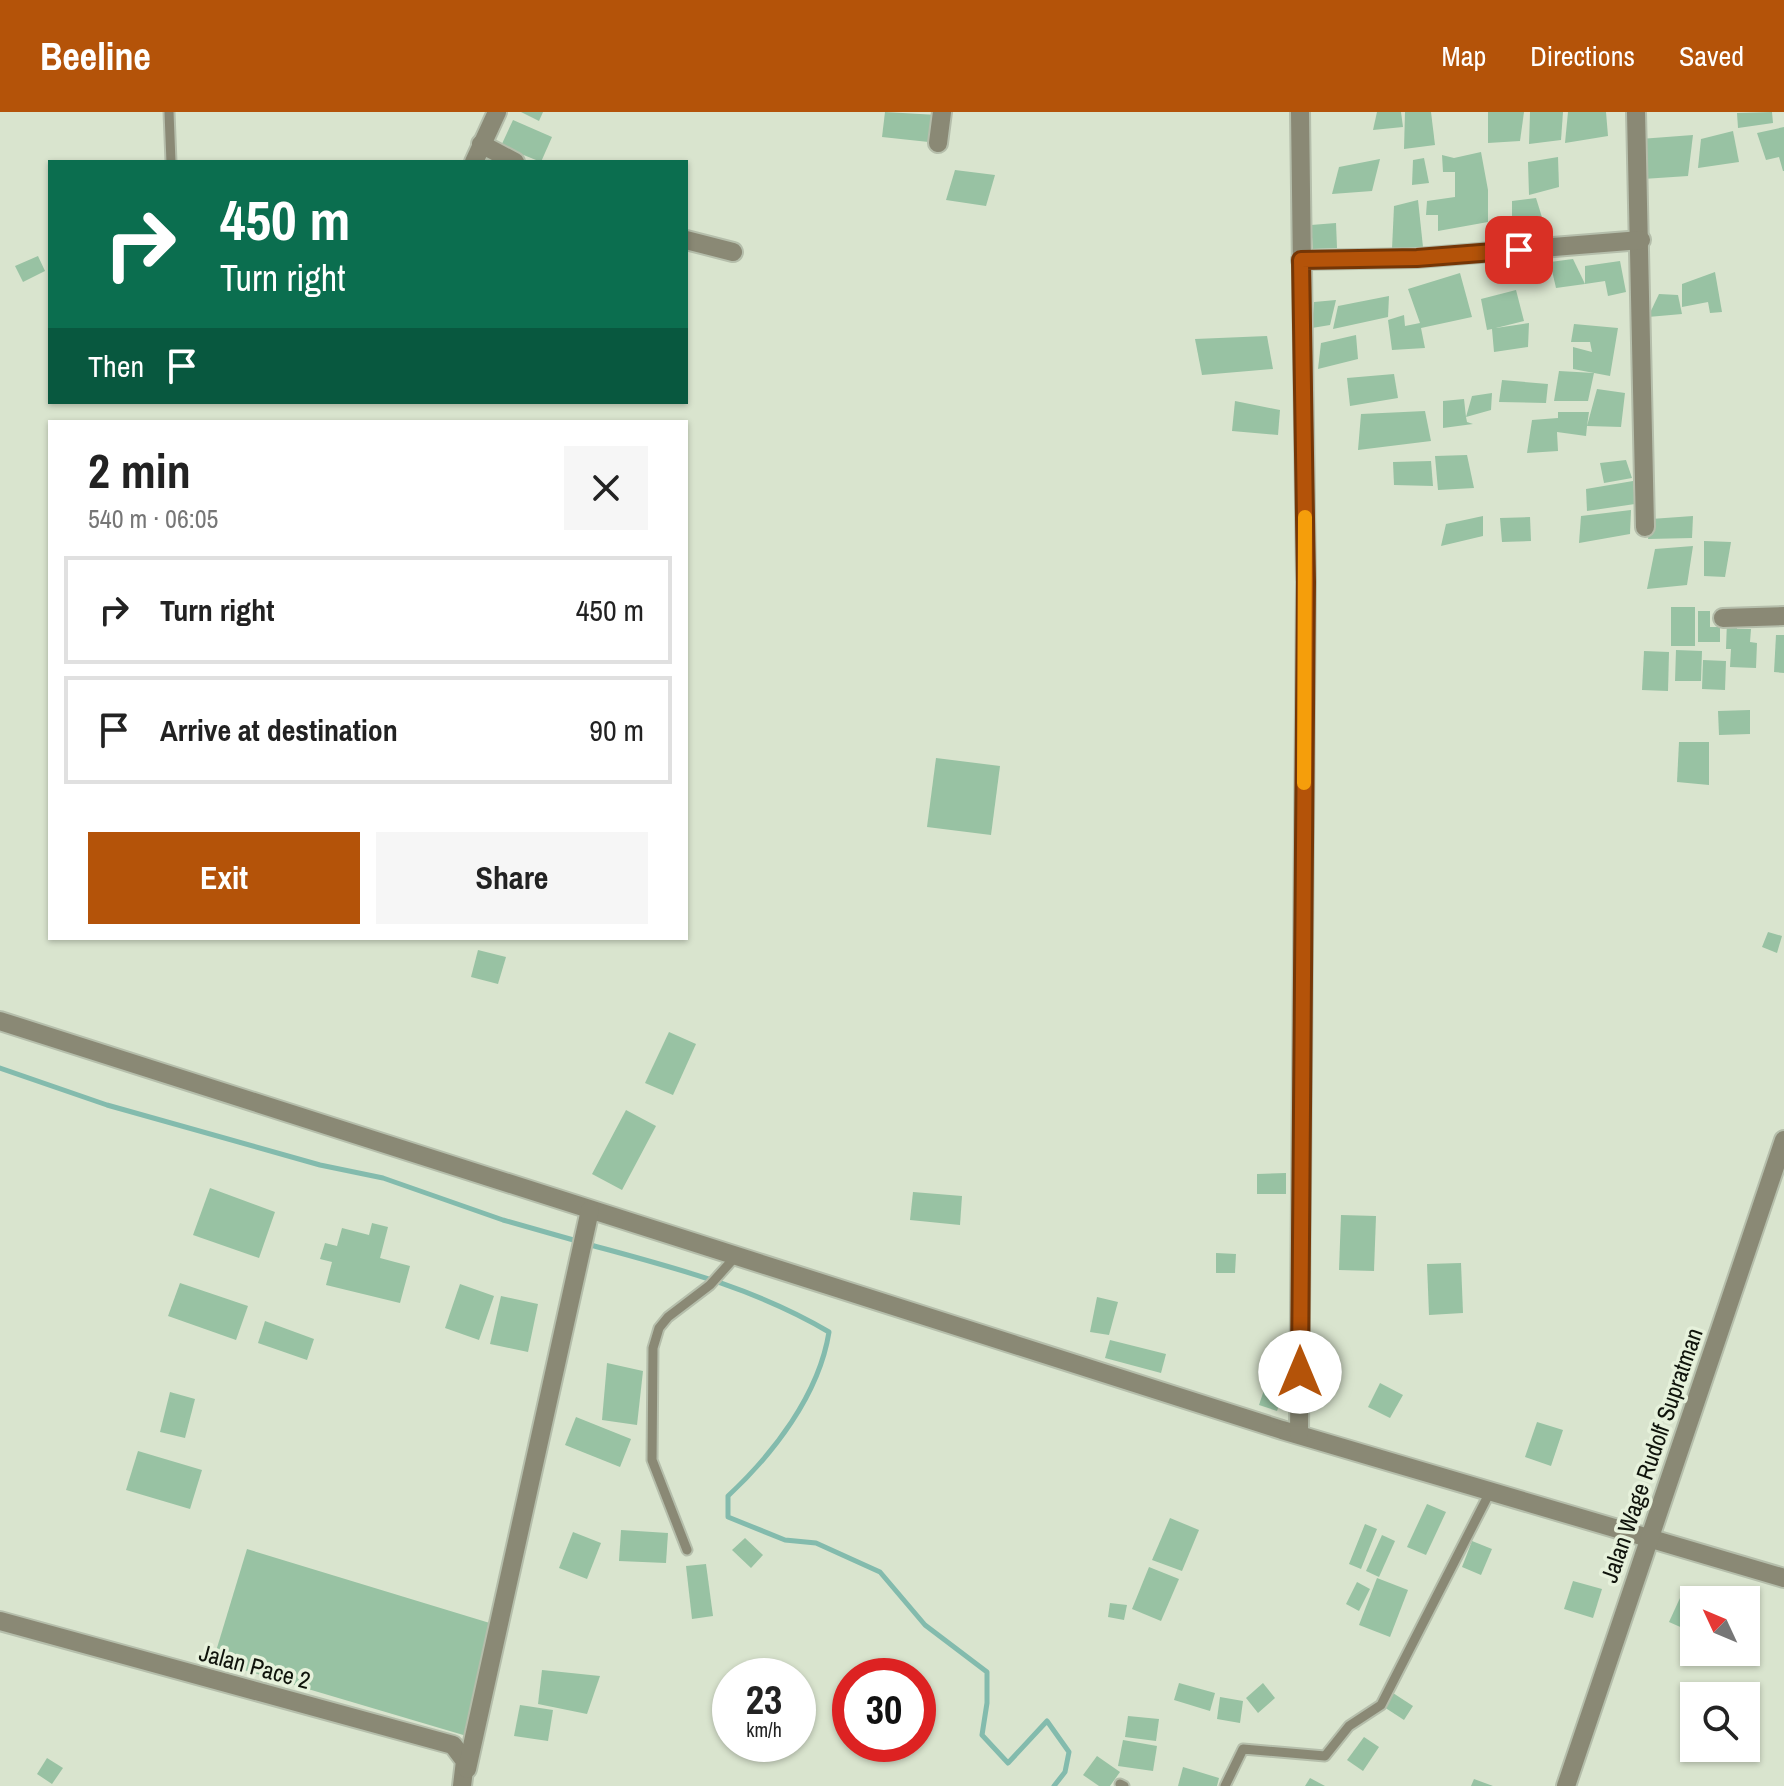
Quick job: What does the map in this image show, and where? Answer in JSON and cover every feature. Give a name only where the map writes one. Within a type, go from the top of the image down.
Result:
[{"type":"street","points":[[475,160],[497,112]]},
{"type":"street","points":[[938,143],[942,112]]},
{"type":"street","points":[[1299,1434],[1306,597],[1300,112]]},
{"type":"street","points":[[1636,112],[1645,527]]},
{"type":"street","points":[[481,144],[511,160]]},
{"type":"street","points":[[1301,260],[1417,258],[1641,240]]},
{"type":"street","points":[[688,241],[733,252]]},
{"type":"street","points":[[1723,618],[1784,616]]},
{"type":"street","points":[[0,1021],[1490,1492],[1644,1548],[1784,1578]]},
{"type":"street","name":"Jalan Wage Rudolf Supratman","points":[[1566,1786],[1784,1140]]},
{"type":"street","points":[[464,1778],[590,1210]]},
{"type":"street","name":"Jalan Pace 2","points":[[0,1621],[453,1745],[462,1755],[464,1778]]},
{"type":"lane","points":[[169,112],[171,160]]},
{"type":"lane","points":[[687,1550],[652,1460],[653,1348],[659,1328],[668,1317],[710,1285],[736,1256]]},
{"type":"lane","points":[[1225,1786],[1243,1749],[1325,1756],[1349,1726],[1381,1705],[1490,1492]]},
{"type":"building","points":[[521,112],[543,112],[539,121]]},
{"type":"building","points":[[885,112],[938,115],[938,143],[882,137]]},
{"type":"building","points":[[1377,112],[1401,112],[1403,127],[1373,130]]},
{"type":"building","points":[[1405,112],[1431,112],[1435,145],[1404,149]]},
{"type":"building","points":[[1488,112],[1524,112],[1520,141],[1488,143]]},
{"type":"building","points":[[1530,112],[1563,112],[1561,140],[1529,144]]},
{"type":"building","points":[[1568,112],[1606,112],[1608,136],[1565,143]]},
{"type":"building","points":[[1772,112],[1773,123],[1738,128],[1737,113]]},
{"type":"building","points":[[513,120],[552,137],[542,160],[501,146]]},
{"type":"building","points":[[1784,127],[1783,171],[1779,157],[1766,160],[1757,133]]},
{"type":"building","points":[[1733,131],[1739,162],[1698,168],[1701,139]]},
{"type":"building","points":[[1693,135],[1688,176],[1643,179],[1640,139]]},
{"type":"building","points":[[1481,152],[1488,190],[1488,222],[1438,231],[1438,215],[1426,215],[1427,201],[1455,197],[1455,172],[1443,172],[1442,155],[1454,158]]},
{"type":"building","points":[[1558,157],[1559,187],[1529,195],[1528,162]]},
{"type":"building","points":[[1424,158],[1429,183],[1412,185],[1413,160]]},
{"type":"building","points":[[1380,159],[1372,191],[1332,194],[1339,167]]},
{"type":"building","points":[[955,170],[995,175],[986,206],[946,200]]},
{"type":"building","points":[[1536,198],[1545,227],[1512,235],[1512,201]]},
{"type":"building","points":[[1418,200],[1423,247],[1392,249],[1394,206]]},
{"type":"building","points":[[1336,223],[1337,248],[1313,249],[1311,225]]},
{"type":"building","points":[[38,256],[45,271],[23,282],[15,266]]},
{"type":"building","points":[[1573,259],[1585,284],[1556,288],[1550,262]]},
{"type":"building","points":[[1620,261],[1626,292],[1608,296],[1605,281],[1585,284],[1585,266]]},
{"type":"building","points":[[1715,272],[1722,312],[1710,313],[1708,302],[1682,307],[1682,284]]},
{"type":"building","points":[[1460,273],[1472,317],[1421,328],[1425,348],[1392,350],[1388,320],[1404,315],[1405,326],[1420,323],[1408,289]]},
{"type":"building","points":[[1516,290],[1524,321],[1496,328],[1529,323],[1528,347],[1494,352],[1492,329],[1487,330],[1481,299]]},
{"type":"building","points":[[1659,294],[1678,295],[1682,314],[1648,317]]},
{"type":"building","points":[[1389,296],[1388,317],[1333,329],[1338,306]]},
{"type":"building","points":[[1336,300],[1330,325],[1312,328],[1314,302]]},
{"type":"building","points":[[1574,324],[1618,328],[1610,376],[1573,369],[1573,347],[1592,352],[1590,342],[1571,342]]},
{"type":"building","points":[[1356,335],[1358,359],[1318,369],[1321,343]]},
{"type":"building","points":[[1267,336],[1273,369],[1202,375],[1195,339]]},
{"type":"building","points":[[1559,371],[1594,373],[1588,401],[1554,401]]},
{"type":"building","points":[[1394,374],[1398,398],[1350,406],[1347,378]]},
{"type":"building","points":[[1502,380],[1548,384],[1546,403],[1499,402]]},
{"type":"building","points":[[1597,389],[1625,393],[1621,427],[1587,426]]},
{"type":"building","points":[[1492,393],[1491,410],[1466,417],[1472,396]]},
{"type":"building","points":[[1464,399],[1467,422],[1473,424],[1443,428],[1443,401]]},
{"type":"building","points":[[1235,401],[1280,410],[1278,435],[1232,431]]},
{"type":"building","points":[[1425,411],[1431,441],[1358,450],[1361,414]]},
{"type":"building","points":[[1558,412],[1589,412],[1586,436],[1557,432],[1558,451],[1527,453],[1532,420],[1558,418]]},
{"type":"building","points":[[1467,455],[1474,488],[1438,490],[1435,456]]},
{"type":"building","points":[[1626,460],[1632,478],[1604,483],[1600,463]]},
{"type":"building","points":[[1431,461],[1433,486],[1394,485],[1393,462]]},
{"type":"building","points":[[1633,481],[1635,504],[1587,511],[1586,489]]},
{"type":"building","points":[[1631,510],[1630,534],[1579,543],[1581,516]]},
{"type":"building","points":[[1483,516],[1483,536],[1441,546],[1446,524]]},
{"type":"building","points":[[1693,516],[1692,538],[1648,539],[1651,519]]},
{"type":"building","points":[[1530,517],[1531,541],[1502,542],[1500,518]]},
{"type":"building","points":[[1704,541],[1731,542],[1725,577],[1704,576]]},
{"type":"building","points":[[1693,546],[1687,585],[1647,589],[1655,549]]},
{"type":"building","points":[[1671,607],[1695,607],[1695,646],[1671,646]]},
{"type":"building","points":[[1698,611],[1710,611],[1710,627],[1720,627],[1720,642],[1698,642]]},
{"type":"building","points":[[1727,620],[1737,621],[1737,629],[1751,629],[1750,642],[1757,643],[1756,668],[1730,667],[1731,649],[1726,649]]},
{"type":"building","points":[[1776,635],[1784,635],[1784,673],[1774,672]]},
{"type":"building","points":[[1676,650],[1702,651],[1701,681],[1675,681]]},
{"type":"building","points":[[1644,651],[1669,652],[1668,691],[1642,690]]},
{"type":"building","points":[[1703,660],[1726,661],[1725,690],[1702,689]]},
{"type":"building","points":[[1750,710],[1750,734],[1719,735],[1718,711]]},
{"type":"building","points":[[1679,742],[1709,742],[1709,785],[1677,782]]},
{"type":"building","points":[[936,758],[1000,766],[991,835],[927,827]]},
{"type":"building","points":[[1768,932],[1782,936],[1777,953],[1762,947]]},
{"type":"building","points":[[478,950],[506,957],[498,984],[471,977]]},
{"type":"building","points":[[669,1032],[696,1044],[673,1095],[645,1083]]},
{"type":"building","points":[[626,1110],[656,1126],[622,1190],[592,1174]]},
{"type":"building","points":[[1286,1173],[1286,1194],[1257,1194],[1257,1174]]},
{"type":"building","points":[[210,1188],[275,1212],[259,1258],[193,1235]]},
{"type":"building","points":[[913,1192],[962,1196],[960,1225],[910,1220]]},
{"type":"building","points":[[1341,1215],[1376,1216],[1374,1271],[1339,1270]]},
{"type":"building","points":[[372,1223],[388,1227],[380,1258],[410,1266],[400,1303],[326,1285],[332,1262],[320,1259],[325,1243],[337,1246],[342,1228],[369,1235]]},
{"type":"building","points":[[1216,1253],[1236,1254],[1235,1273],[1216,1273]]},
{"type":"building","points":[[1461,1263],[1463,1313],[1429,1315],[1427,1264]]},
{"type":"building","points":[[180,1283],[248,1306],[236,1340],[168,1316]]},
{"type":"building","points":[[460,1284],[494,1296],[479,1340],[445,1328]]},
{"type":"building","points":[[501,1296],[538,1304],[528,1352],[490,1344]]},
{"type":"building","points":[[1097,1297],[1118,1302],[1109,1335],[1090,1332]]},
{"type":"building","points":[[265,1321],[314,1339],[307,1360],[258,1343]]},
{"type":"building","points":[[1110,1340],[1166,1354],[1161,1373],[1105,1358]]},
{"type":"building","points":[[607,1363],[643,1371],[637,1425],[602,1420]]},
{"type":"building","points":[[1270,1372],[1288,1379],[1277,1411],[1259,1405]]},
{"type":"building","points":[[1380,1383],[1403,1395],[1390,1418],[1368,1407]]},
{"type":"building","points":[[170,1392],[195,1399],[185,1438],[160,1432]]},
{"type":"building","points":[[576,1417],[631,1439],[620,1467],[565,1445]]},
{"type":"building","points":[[1537,1422],[1563,1430],[1551,1466],[1525,1457]]},
{"type":"building","points":[[138,1451],[202,1470],[190,1509],[126,1490]]},
{"type":"building","points":[[1427,1504],[1446,1512],[1426,1555],[1407,1547]]},
{"type":"building","points":[[1170,1518],[1199,1530],[1182,1571],[1152,1560]]},
{"type":"building","points":[[1365,1524],[1377,1529],[1361,1569],[1349,1564]]},
{"type":"building","points":[[621,1530],[668,1533],[666,1563],[619,1561]]},
{"type":"building","points":[[573,1532],[601,1543],[587,1579],[559,1568]]},
{"type":"building","points":[[1382,1535],[1395,1541],[1379,1577],[1366,1571]]},
{"type":"building","points":[[745,1538],[763,1555],[751,1568],[732,1550]]},
{"type":"building","points":[[1472,1541],[1492,1549],[1481,1575],[1462,1567]]},
{"type":"building","points":[[247,1549],[493,1624],[470,1737],[213,1661]]},
{"type":"building","points":[[706,1564],[713,1616],[692,1619],[686,1566]]},
{"type":"building","points":[[1149,1567],[1179,1579],[1161,1621],[1132,1609]]},
{"type":"building","points":[[1377,1578],[1408,1590],[1390,1637],[1359,1625]]},
{"type":"building","points":[[1573,1581],[1602,1589],[1593,1618],[1564,1609]]},
{"type":"building","points":[[1357,1582],[1370,1589],[1359,1611],[1346,1604]]},
{"type":"building","points":[[1680,1598],[1680,1627],[1669,1622]]},
{"type":"building","points":[[1110,1603],[1127,1605],[1124,1620],[1108,1617]]},
{"type":"building","points":[[542,1670],[600,1676],[587,1714],[538,1704]]},
{"type":"building","points":[[1179,1683],[1215,1693],[1210,1711],[1174,1700]]},
{"type":"building","points":[[1263,1683],[1275,1698],[1258,1713],[1246,1698]]},
{"type":"building","points":[[1393,1693],[1413,1706],[1404,1720],[1384,1707]]},
{"type":"building","points":[[1220,1697],[1243,1701],[1240,1723],[1217,1719]]},
{"type":"building","points":[[520,1705],[553,1710],[548,1741],[514,1736]]},
{"type":"building","points":[[1128,1716],[1159,1719],[1156,1741],[1125,1737]]},
{"type":"building","points":[[1364,1737],[1379,1747],[1363,1771],[1347,1760]]},
{"type":"building","points":[[1123,1740],[1157,1746],[1153,1771],[1118,1766]]},
{"type":"building","points":[[1097,1756],[1120,1772],[1110,1786],[1099,1786],[1083,1775]]},
{"type":"building","points":[[47,1758],[63,1768],[52,1784],[37,1774]]},
{"type":"building","points":[[1183,1767],[1219,1778],[1217,1786],[1178,1786]]},
{"type":"building","points":[[1310,1778],[1325,1786],[1305,1786]]},
{"type":"building","points":[[1474,1779],[1493,1786],[1471,1786]]},
{"type":"waterway","points":[[0,1068],[107,1105],[320,1165],[383,1178],[503,1220],[577,1241]]},
{"type":"waterway","points":[[587,1244],[741,1290],[829,1332],[824,1355],[805,1401],[761,1462],[728,1496],[728,1517],[785,1540],[816,1543],[880,1572],[925,1625],[987,1672],[987,1703],[982,1735],[1008,1763],[1047,1721],[1069,1752],[1065,1772],[1054,1786]]},
{"type":"slow traffic","points":[[1304,783],[1305,517]]},
{"type":"route","points":[[1300,1372],[1306,582],[1301,260],[1417,258],[1519,250]]}]
